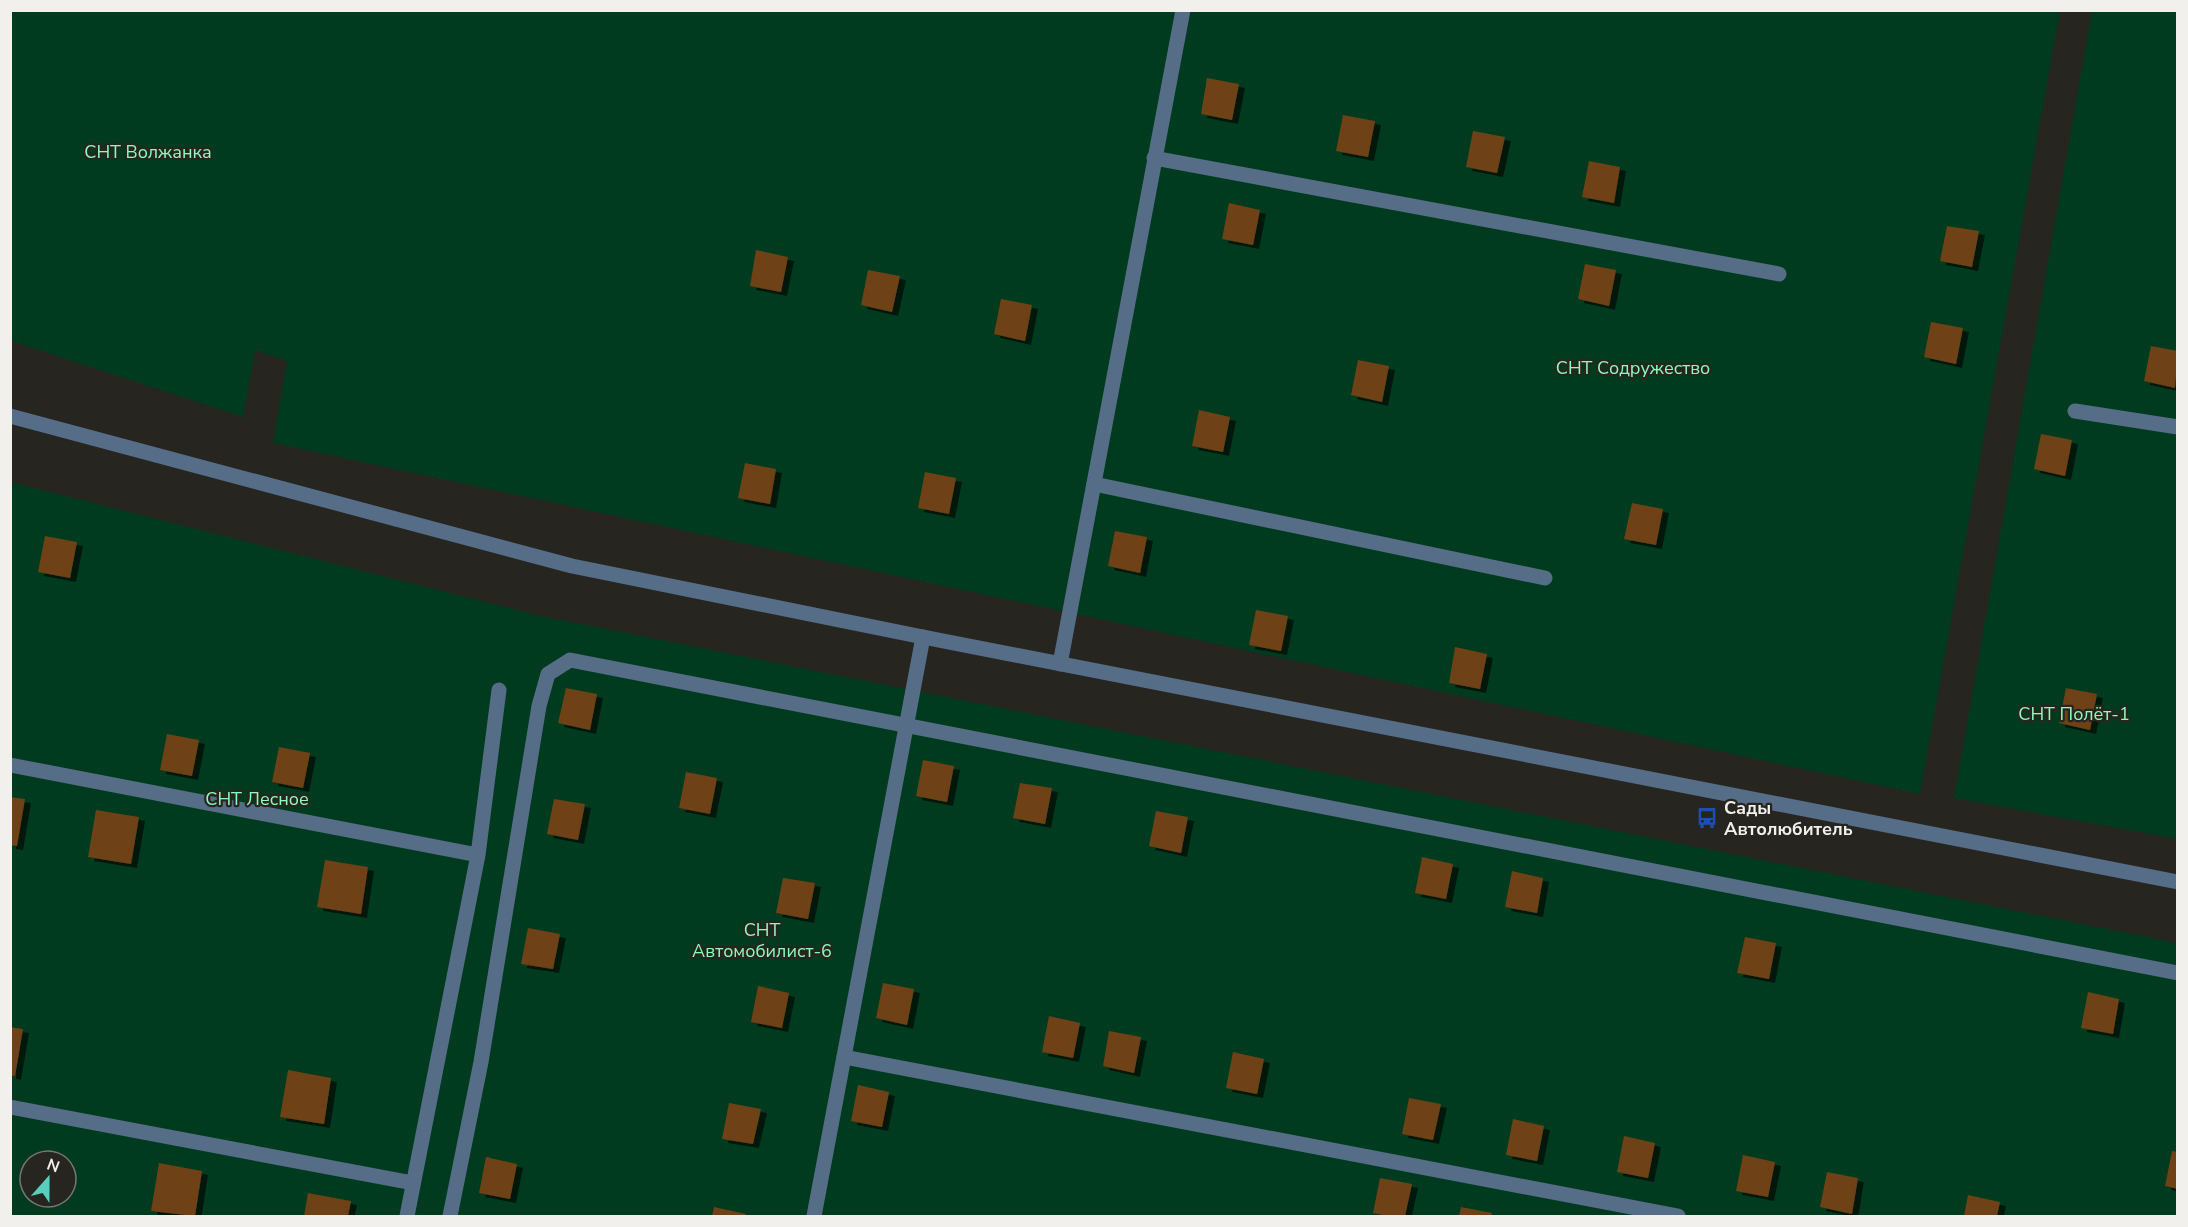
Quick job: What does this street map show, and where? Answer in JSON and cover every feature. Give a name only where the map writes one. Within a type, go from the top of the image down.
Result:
[{"type":"street","points":[[1060,664],[1183,10]]},
{"type":"street","points":[[1154,158],[1779,274]]},
{"type":"street","points":[[2075,411],[2178,427]]},
{"type":"street","points":[[10,416],[572,566],[1060,664],[2178,882]]},
{"type":"street","points":[[1094,483],[1545,578]]},
{"type":"street","points":[[814,1216],[923,637]]},
{"type":"street","points":[[450,1216],[481,1062],[539,706],[548,674],[570,660],[2178,973]]},
{"type":"street","points":[[407,1216],[478,855],[499,690]]},
{"type":"street","points":[[10,765],[478,855]]},
{"type":"street","points":[[844,1057],[1678,1216]]},
{"type":"street","points":[[10,1107],[412,1183]]},
{"type":"green space","name":"СНТ Содружество","points":[[11,11],[2060,11],[1920,794],[273,443],[287,361],[255,350],[243,417],[11,341]]},
{"type":"green space","name":"СНТ Полёт-1","points":[[2092,11],[2177,11],[2177,839],[1954,798]]},
{"type":"green space","name":"СНТ Автомобилист-6","points":[[10,482],[541,616],[2177,943],[2177,1216],[11,1216]]},
{"type":"building","points":[[1207,78],[1239,84],[1232,120],[1201,114]]},
{"type":"building","points":[[1343,115],[1375,121],[1368,157],[1336,151]]},
{"type":"building","points":[[1473,131],[1505,137],[1497,173],[1466,167]]},
{"type":"building","points":[[1589,161],[1620,167],[1614,203],[1582,197]]},
{"type":"building","points":[[1229,203],[1260,210],[1253,245],[1222,239]]},
{"type":"building","points":[[1947,226],[1979,231],[1972,267],[1940,261]]},
{"type":"building","points":[[756,250],[788,257],[781,292],[750,286]]},
{"type":"building","points":[[1585,264],[1616,270],[1609,306],[1578,299]]},
{"type":"building","points":[[868,270],[900,276],[892,312],[861,305]]},
{"type":"building","points":[[1001,299],[1032,305],[1025,341],[994,334]]},
{"type":"building","points":[[1931,322],[1963,328],[1956,364],[1924,357]]},
{"type":"building","points":[[2151,346],[2178,351],[2175,388],[2144,381]]},
{"type":"building","points":[[1358,360],[1389,366],[1382,402],[1351,395]]},
{"type":"building","points":[[1199,410],[1230,417],[1223,452],[1192,446]]},
{"type":"building","points":[[2041,434],[2072,440],[2065,476],[2034,469]]},
{"type":"building","points":[[745,463],[776,469],[770,504],[738,498]]},
{"type":"building","points":[[925,472],[956,478],[949,514],[918,508]]},
{"type":"building","points":[[1632,503],[1663,509],[1656,545],[1624,539]]},
{"type":"building","points":[[1115,531],[1147,537],[1140,573],[1108,566]]},
{"type":"building","points":[[45,536],[77,542],[70,578],[38,572]]},
{"type":"building","points":[[1256,610],[1288,616],[1281,651],[1249,645]]},
{"type":"building","points":[[1455,647],[1487,654],[1480,689],[1449,683]]},
{"type":"building","points":[[566,688],[597,694],[590,730],[558,723]]},
{"type":"building","points":[[2066,688],[2097,694],[2090,730],[2059,723]]},
{"type":"building","points":[[167,734],[199,740],[192,776],[160,770]]},
{"type":"building","points":[[279,747],[310,753],[303,788],[272,782]]},
{"type":"building","points":[[923,760],[954,766],[947,802],[916,796]]},
{"type":"building","points":[[686,772],[717,778],[710,814],[679,808]]},
{"type":"building","points":[[1020,783],[1052,788],[1045,824],[1013,818]]},
{"type":"building","points":[[10,797],[25,799],[17,846],[10,845]]},
{"type":"building","points":[[554,799],[585,804],[578,840],[547,834]]},
{"type":"building","points":[[96,810],[139,817],[131,864],[88,857]]},
{"type":"building","points":[[1156,811],[1188,817],[1181,853],[1149,846]]},
{"type":"building","points":[[1422,857],[1453,864],[1446,899],[1415,893]]},
{"type":"building","points":[[325,860],[368,867],[361,914],[317,907]]},
{"type":"building","points":[[1512,871],[1543,878],[1537,913],[1505,907]]},
{"type":"building","points":[[783,878],[815,883],[808,919],[776,913]]},
{"type":"building","points":[[528,928],[560,934],[553,969],[521,964]]},
{"type":"building","points":[[1745,937],[1776,943],[1769,979],[1737,973]]},
{"type":"building","points":[[883,983],[914,989],[907,1025],[876,1018]]},
{"type":"building","points":[[758,986],[789,993],[782,1028],[751,1022]]},
{"type":"building","points":[[2088,992],[2119,999],[2113,1034],[2081,1028]]},
{"type":"building","points":[[1049,1016],[1080,1023],[1073,1058],[1042,1052]]},
{"type":"building","points":[[10,1027],[23,1029],[15,1076],[10,1075]]},
{"type":"building","points":[[1109,1031],[1141,1037],[1134,1073],[1103,1066]]},
{"type":"building","points":[[1233,1052],[1264,1059],[1257,1094],[1226,1088]]},
{"type":"building","points":[[288,1070],[331,1078],[324,1124],[280,1117]]},
{"type":"building","points":[[858,1085],[889,1092],[882,1127],[851,1121]]},
{"type":"building","points":[[1409,1098],[1441,1104],[1433,1140],[1402,1134]]},
{"type":"building","points":[[729,1103],[761,1109],[753,1144],[722,1139]]},
{"type":"building","points":[[1513,1119],[1544,1126],[1537,1161],[1506,1155]]},
{"type":"building","points":[[1624,1136],[1655,1143],[1648,1178],[1617,1172]]},
{"type":"building","points":[[2172,1151],[2178,1152],[2178,1189],[2165,1186]]},
{"type":"building","points":[[1743,1155],[1775,1162],[1768,1197],[1736,1191]]},
{"type":"building","points":[[486,1157],[517,1164],[510,1199],[479,1193]]},
{"type":"building","points":[[159,1163],[202,1171],[195,1216],[151,1211]]},
{"type":"building","points":[[1827,1172],[1858,1178],[1852,1214],[1820,1207]]},
{"type":"building","points":[[1380,1178],[1412,1184],[1405,1216],[1373,1213]]},
{"type":"building","points":[[308,1193],[351,1201],[348,1216],[304,1216]]},
{"type":"building","points":[[1968,1195],[2000,1202],[1997,1216],[1964,1216]]},
{"type":"building","points":[[714,1207],[746,1214],[745,1216],[712,1216]]},
{"type":"building","points":[[1461,1207],[1492,1213],[1491,1216],[1459,1216]]},
{"type":"place","name":"Сады Автолюбитель","points":[[1707,818]]},
{"type":"park label","name":"СНТ Волжанка","points":[[148,152]]},
{"type":"park label","name":"СНТ Лесное","points":[[257,799]]}]
